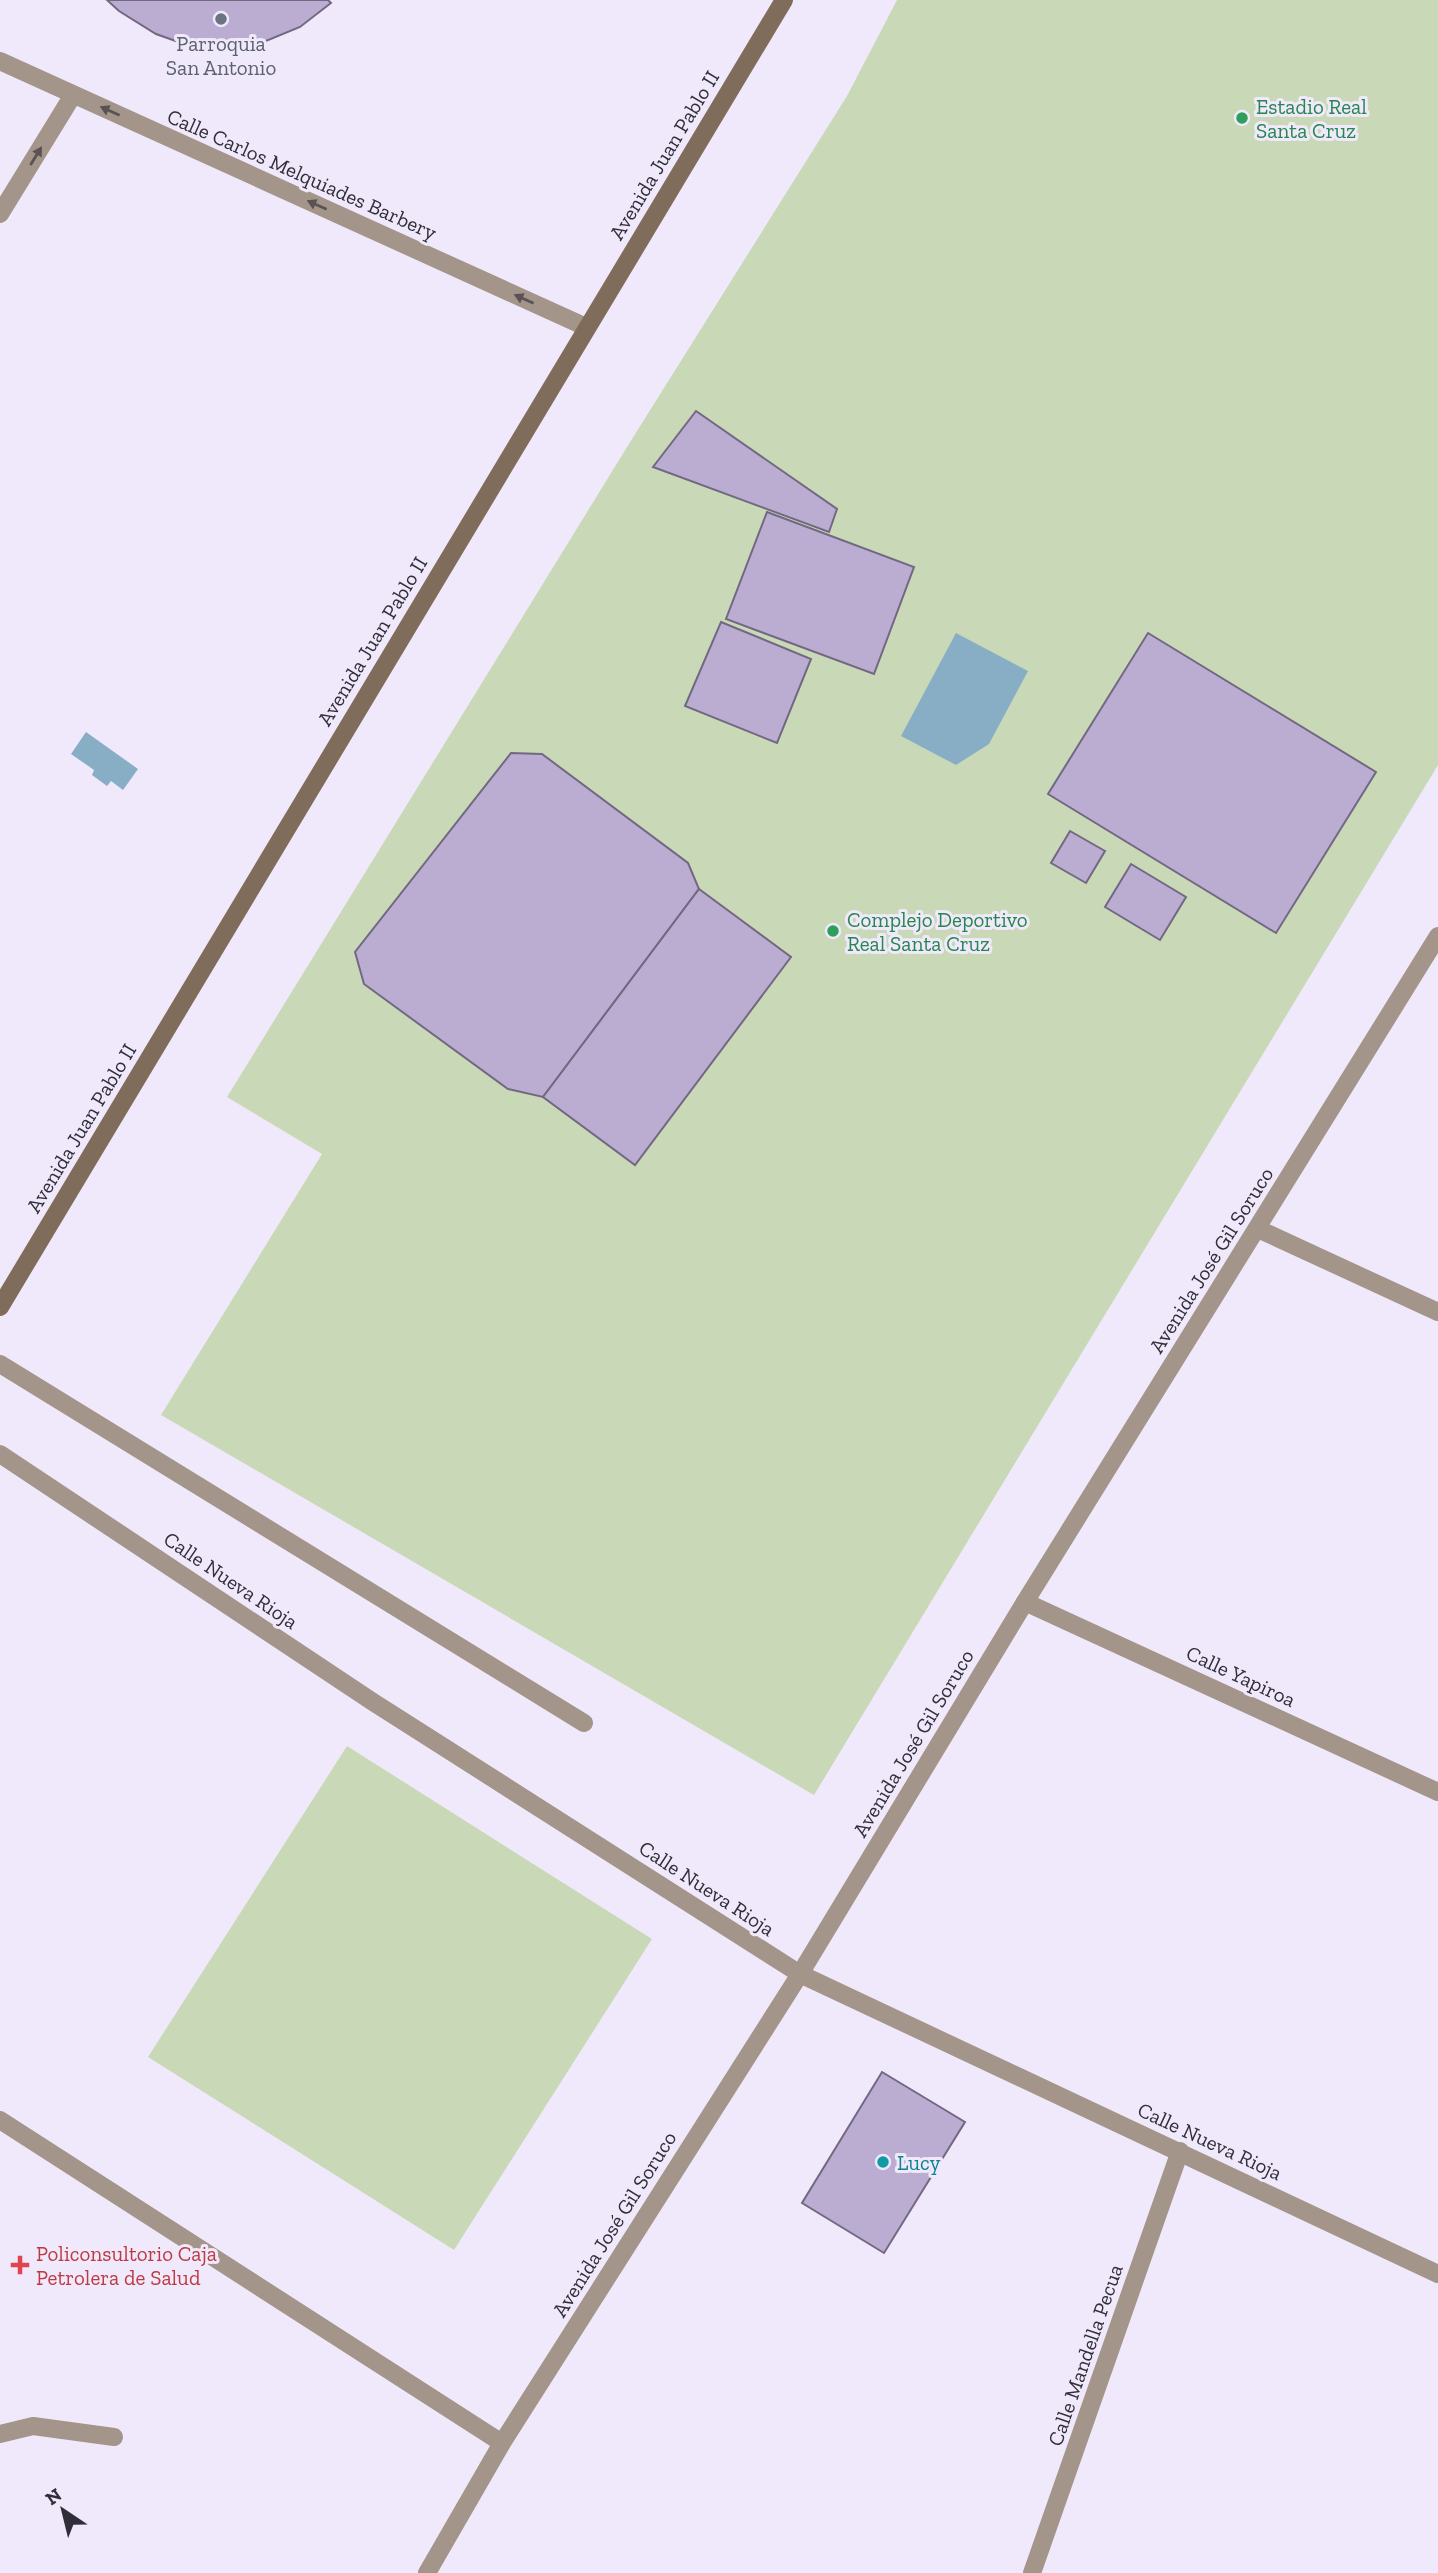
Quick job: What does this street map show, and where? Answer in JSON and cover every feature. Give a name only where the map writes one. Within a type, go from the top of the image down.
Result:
[{"type":"street","name":"Avenida Juan Pablo II","points":[[0,1307],[586,327],[785,0]]},
{"type":"street","name":"Calle Carlos Melquiades Barbery","points":[[0,61],[586,327]]},
{"type":"street","points":[[0,214],[74,95]]},
{"type":"street","name":"Avenida José Gil Soruco","points":[[427,2573],[502,2443],[800,1974],[1025,1602],[1438,936]]},
{"type":"street","points":[[1258,1229],[1438,1312]]},
{"type":"street","points":[[0,1364],[584,1723]]},
{"type":"street","name":"Calle Nueva Rioja","points":[[0,1454],[373,1702],[800,1974],[1438,2274]]},
{"type":"street","name":"Calle Yapiroa","points":[[1025,1602],[1438,1791]]},
{"type":"street","points":[[0,2120],[502,2443]]},
{"type":"street","name":"Calle Mandella Pecua","points":[[1032,2573],[1180,2151]]},
{"type":"street","points":[[0,2434],[33,2426],[114,2437]]},
{"type":"green space","name":"Complejo Deportivo Real Santa Cruz","points":[[897,0],[1438,0],[1438,765],[814,1795],[161,1415],[322,1154],[227,1097],[632,439],[847,96]]},
{"type":"green space","points":[[347,1746],[652,1939],[454,2250],[148,2057]]},
{"type":"water","points":[[956,633],[1028,671],[989,744],[956,765],[901,736]]},
{"type":"water","points":[[86,732],[138,769],[123,790],[111,781],[107,786],[92,775],[94,770],[71,754]]},
{"type":"building","name":"Parroquia San Antonio","points":[[107,0],[328,0],[331,3],[300,27],[249,48],[201,50],[156,34],[119,11]]},
{"type":"building","points":[[696,411],[837,509],[829,532],[653,467]]},
{"type":"building","points":[[767,512],[914,567],[874,674],[726,619]]},
{"type":"building","points":[[721,622],[811,659],[777,743],[685,706]]},
{"type":"building","points":[[1148,633],[1376,772],[1276,933],[1048,794]]},
{"type":"building","points":[[511,753],[542,754],[688,863],[699,889],[543,1097],[508,1089],[364,984],[355,952]]},
{"type":"building","points":[[1070,831],[1105,851],[1086,883],[1051,863]]},
{"type":"building","points":[[1131,864],[1186,897],[1160,940],[1105,907]]},
{"type":"building","points":[[699,889],[791,957],[635,1165],[543,1097]]},
{"type":"building","name":"Lucy","points":[[882,2072],[965,2122],[884,2253],[802,2203]]},
{"type":"place","name":"Parroquia San Antonio","points":[[221,19]]},
{"type":"place","name":"Estadio Real Santa Cruz","points":[[1242,118]]},
{"type":"place","name":"Complejo Deportivo Real Santa Cruz","points":[[833,931]]},
{"type":"place","name":"Lucy","points":[[883,2162]]},
{"type":"place","name":"Policonsultorio Caja Petrolera de Salud","points":[[20,2265]]}]
